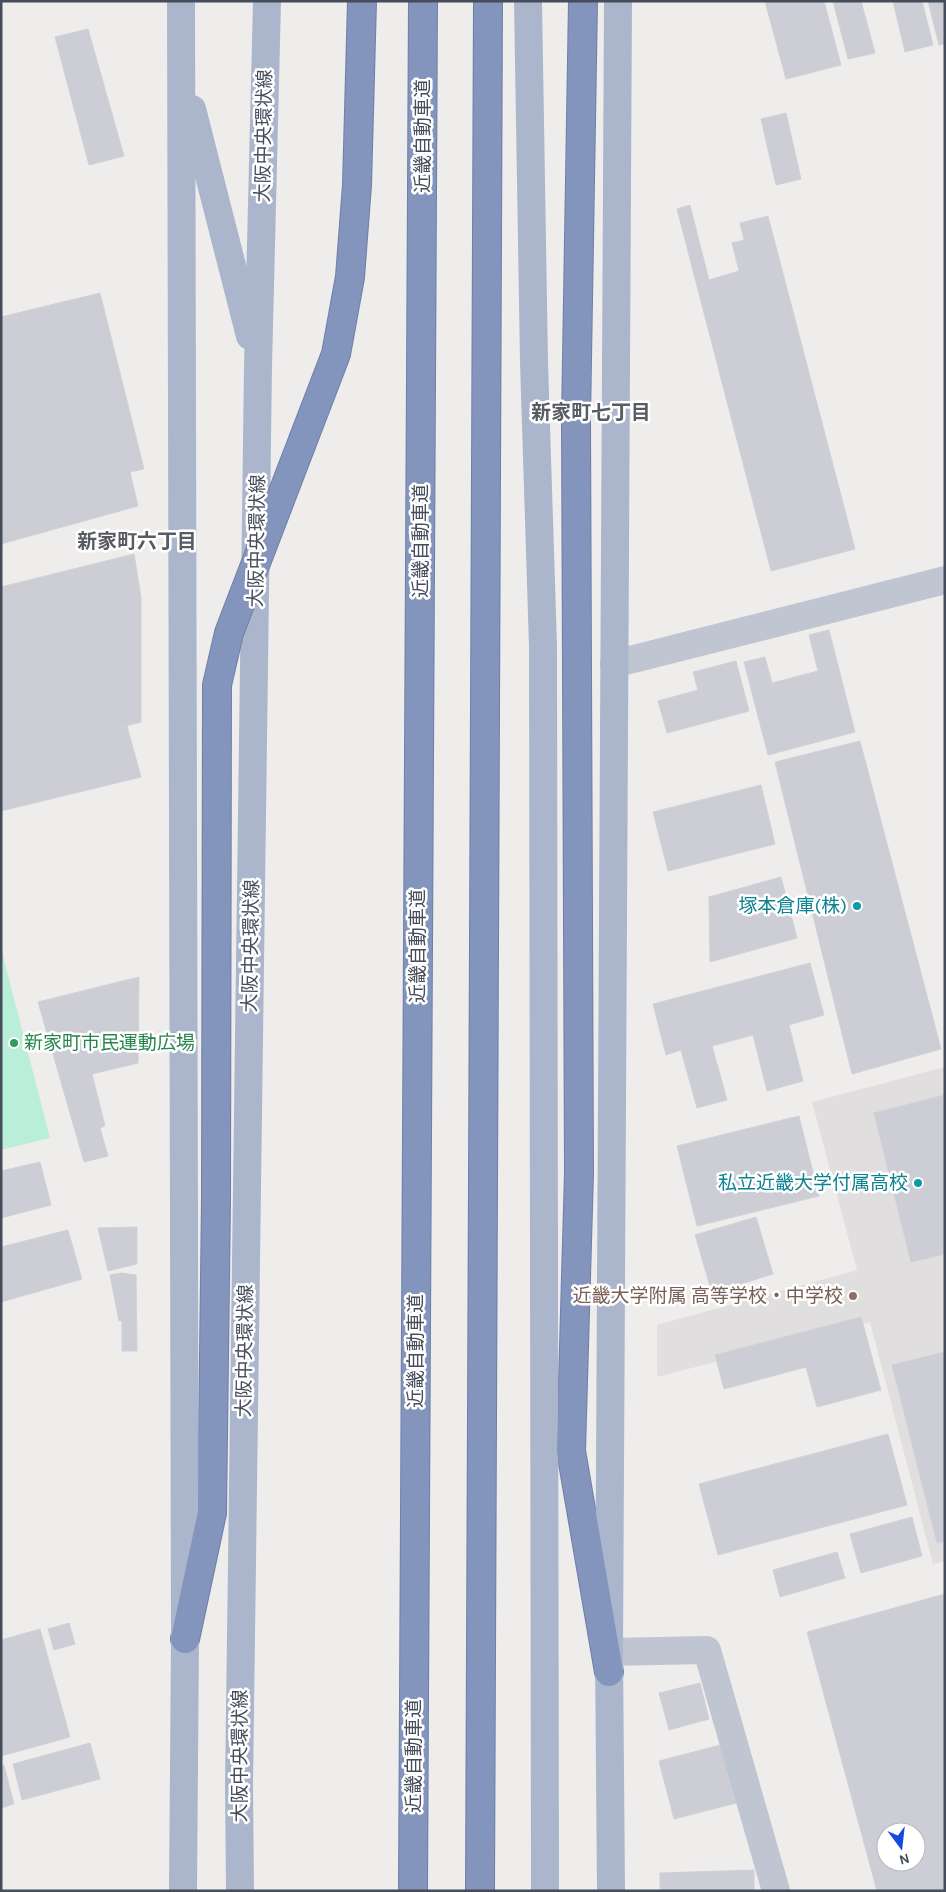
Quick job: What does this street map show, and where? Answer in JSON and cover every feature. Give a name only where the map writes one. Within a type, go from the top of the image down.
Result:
[{"type":"highway","points":[[185,1638],[212,1513],[216,1200],[217,684],[229,633],[336,354],[350,277],[357,185],[362,1]]},
{"type":"highway","name":"近畿自動車道","points":[[414,1891],[423,1]]},
{"type":"highway","points":[[480,1891],[488,1]]},
{"type":"highway","points":[[583,1],[576,419],[579,1173],[571,1451],[609,1662]]},
{"type":"main road","points":[[181,1],[185,1638],[183,1891]]},
{"type":"main road","name":"大阪中央環状線","points":[[240,1891],[239,1785],[258,366],[267,1]]},
{"type":"main road","points":[[528,1],[534,362],[543,646],[545,1891]]},
{"type":"main road","points":[[611,1891],[609,1662],[618,1]]},
{"type":"main road","points":[[181,69],[258,366]]},
{"type":"street","points":[[614,664],[945,580]]},
{"type":"street","points":[[609,1662],[707,1650],[776,1891]]},
{"type":"shaded area","name":"近畿大学附属 高等学校・中学校","points":[[945,1067],[945,1561],[933,1564],[870,1322],[657,1377],[657,1325],[857,1270],[812,1102]]},
{"type":"green space","name":"新家町市民運動広場","points":[[1,948],[50,1138],[1,1150]]},
{"type":"building","points":[[765,1],[824,1],[841,65],[786,79]]},
{"type":"building","points":[[833,1],[861,1],[875,53],[848,59]]},
{"type":"building","points":[[893,1],[922,1],[933,45],[905,52]]},
{"type":"building","points":[[928,1],[945,1],[945,44],[939,45]]},
{"type":"building","points":[[88,29],[124,156],[89,165],[55,37]]},
{"type":"building","points":[[786,113],[801,179],[776,185],[761,119]]},
{"type":"building","points":[[690,205],[709,280],[739,271],[732,243],[744,240],[740,223],[768,216],[855,549],[771,571],[677,209]]},
{"type":"building","points":[[100,293],[144,469],[130,472],[138,506],[1,544],[1,317]]},
{"type":"building","points":[[134,554],[141,597],[141,722],[1,758],[1,587]]},
{"type":"building","points":[[829,630],[855,732],[768,755],[744,662],[765,657],[772,683],[818,671],[809,635]]},
{"type":"building","points":[[736,661],[749,711],[667,733],[658,701],[698,690],[693,672]]},
{"type":"building","points":[[127,726],[141,777],[1,811],[1,758]]},
{"type":"building","name":"塚本倉庫(株)","points":[[860,741],[941,1049],[852,1074],[775,762]]},
{"type":"building","points":[[761,785],[775,844],[668,871],[653,812]]},
{"type":"building","points":[[781,877],[797,938],[710,962],[709,897]]},
{"type":"building","points":[[810,963],[824,1015],[789,1025],[803,1081],[767,1091],[753,1035],[712,1046],[727,1100],[697,1108],[681,1050],[666,1055],[653,1004]]},
{"type":"building","points":[[139,977],[138,1063],[92,1074],[105,1126],[100,1128],[108,1156],[84,1162],[38,1002]]},
{"type":"building","name":"私立近畿大学付属高校","points":[[945,1095],[945,1254],[911,1262],[874,1113]]},
{"type":"building","points":[[799,1116],[819,1196],[697,1226],[677,1146]]},
{"type":"building","points":[[40,1162],[51,1205],[1,1218],[1,1171]]},
{"type":"building","points":[[756,1217],[773,1274],[712,1293],[695,1235]]},
{"type":"building","points":[[137,1227],[137,1264],[108,1271],[98,1228]]},
{"type":"building","points":[[68,1230],[82,1279],[1,1302],[1,1247]]},
{"type":"building","points":[[122,1273],[136,1275],[137,1351],[122,1351],[122,1321],[119,1321],[110,1275]]},
{"type":"building","points":[[861,1317],[881,1390],[817,1407],[806,1367],[724,1389],[715,1355]]},
{"type":"building","points":[[945,1352],[945,1541],[937,1543],[892,1365]]},
{"type":"building","points":[[888,1434],[907,1505],[718,1555],[699,1484]]},
{"type":"building","points":[[912,1517],[922,1556],[861,1573],[850,1534]]},
{"type":"building","points":[[837,1552],[845,1578],[780,1597],[773,1570]]},
{"type":"building","points":[[945,1594],[945,1891],[877,1891],[807,1632]]},
{"type":"building","points":[[69,1623],[75,1644],[54,1650],[48,1629]]},
{"type":"building","points":[[40,1629],[70,1737],[1,1756],[1,1640]]},
{"type":"building","points":[[700,1683],[709,1719],[669,1730],[659,1693]]},
{"type":"building","points":[[90,1743],[100,1779],[22,1800],[13,1764]]},
{"type":"building","points":[[728,1743],[744,1801],[674,1819],[659,1761]]},
{"type":"building","points":[[4,1765],[14,1804],[1,1808],[1,1766]]},
{"type":"building","points":[[754,1870],[754,1891],[660,1891],[660,1873]]},
{"type":"place","name":"塚本倉庫(株)","points":[[857,906]]},
{"type":"place","name":"新家町市民運動広場","points":[[14,1043]]},
{"type":"place","name":"私立近畿大学付属高校","points":[[918,1183]]},
{"type":"place","name":"近畿大学附属 高等学校・中学校","points":[[853,1296]]},
{"type":"district","name":"新家町七丁目","points":[[591,412]]},
{"type":"district","name":"新家町六丁目","points":[[137,541]]}]
